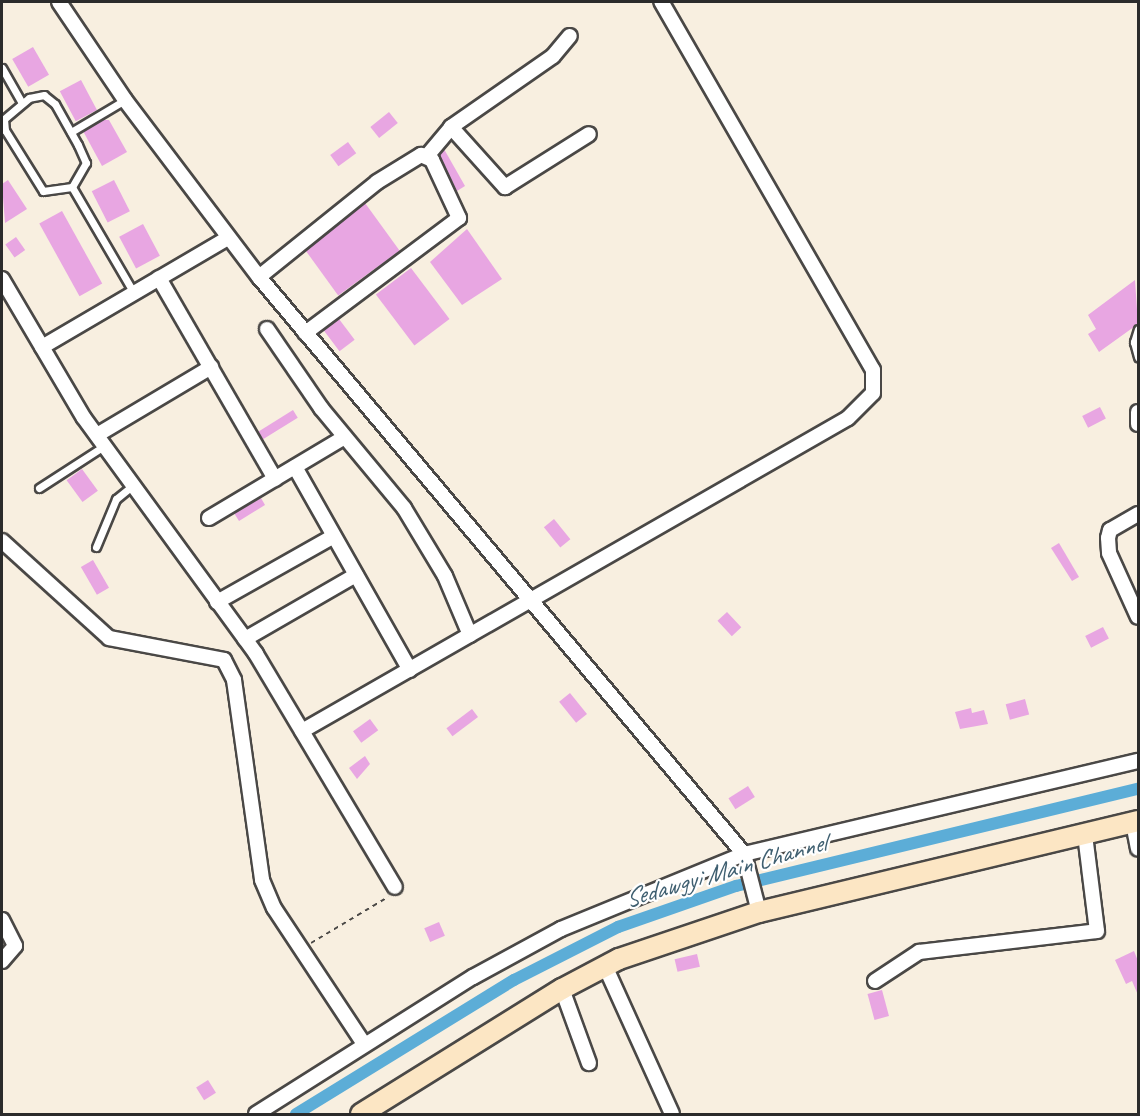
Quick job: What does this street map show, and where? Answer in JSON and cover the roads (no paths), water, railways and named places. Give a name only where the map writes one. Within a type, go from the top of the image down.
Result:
[{"type":"street","points":[[59,2],[125,100],[259,277],[746,861],[757,906]]},
{"type":"street","points":[[302,731],[848,418],[873,393],[873,370],[662,2]]},
{"type":"street","points":[[259,277],[377,182],[426,156],[451,127],[553,56],[570,36]]},
{"type":"street","points":[[451,127],[505,187],[589,134]]},
{"type":"street","points":[[305,333],[459,218],[426,156]]},
{"type":"street","points":[[42,347],[228,238]]},
{"type":"street","points":[[159,278],[275,479]]},
{"type":"street","points":[[2,279],[100,441],[245,639],[395,888]]},
{"type":"street","points":[[267,329],[345,437],[404,508],[445,576],[470,635]]},
{"type":"street","points":[[100,441],[210,367]]},
{"type":"street","points":[[1138,412],[1138,424]]},
{"type":"street","points":[[208,518],[345,437]]},
{"type":"street","points":[[295,467],[410,670]]},
{"type":"street","points":[[1138,514],[1110,530],[1108,538],[1109,553],[1138,617]]},
{"type":"street","points":[[217,602],[334,536]]},
{"type":"street","points":[[2,541],[109,638],[224,660],[234,680],[262,880],[302,951],[364,1044]]},
{"type":"street","points":[[245,639],[356,575]]},
{"type":"street","points":[[256,1114],[364,1044],[561,929],[746,861],[1138,761]]},
{"type":"street","points":[[361,1114],[562,988],[605,966],[757,906],[1136,822],[1138,849]]},
{"type":"street","points":[[875,981],[919,952],[1097,931],[1085,834]]},
{"type":"street","points":[[2,920],[15,946],[2,961]]},
{"type":"street","points":[[605,966],[672,1114]]},
{"type":"street","points":[[562,988],[590,1063]]},
{"type":"lane","points":[[2,68],[22,103]]},
{"type":"lane","points":[[44,95],[71,132],[86,164],[72,187],[43,192],[31,178],[4,119],[22,103],[44,95]]},
{"type":"lane","points":[[71,132],[125,100]]},
{"type":"lane","points":[[72,187],[134,293]]},
{"type":"lane","points":[[1138,330],[1134,342],[1138,357]]},
{"type":"lane","points":[[39,488],[100,441]]},
{"type":"lane","points":[[96,547],[116,499],[133,485]]},
{"type":"waterway","name":"Sedawgyi Main Channel","points":[[296,1114],[514,980],[618,927],[736,886],[1138,789]]}]
